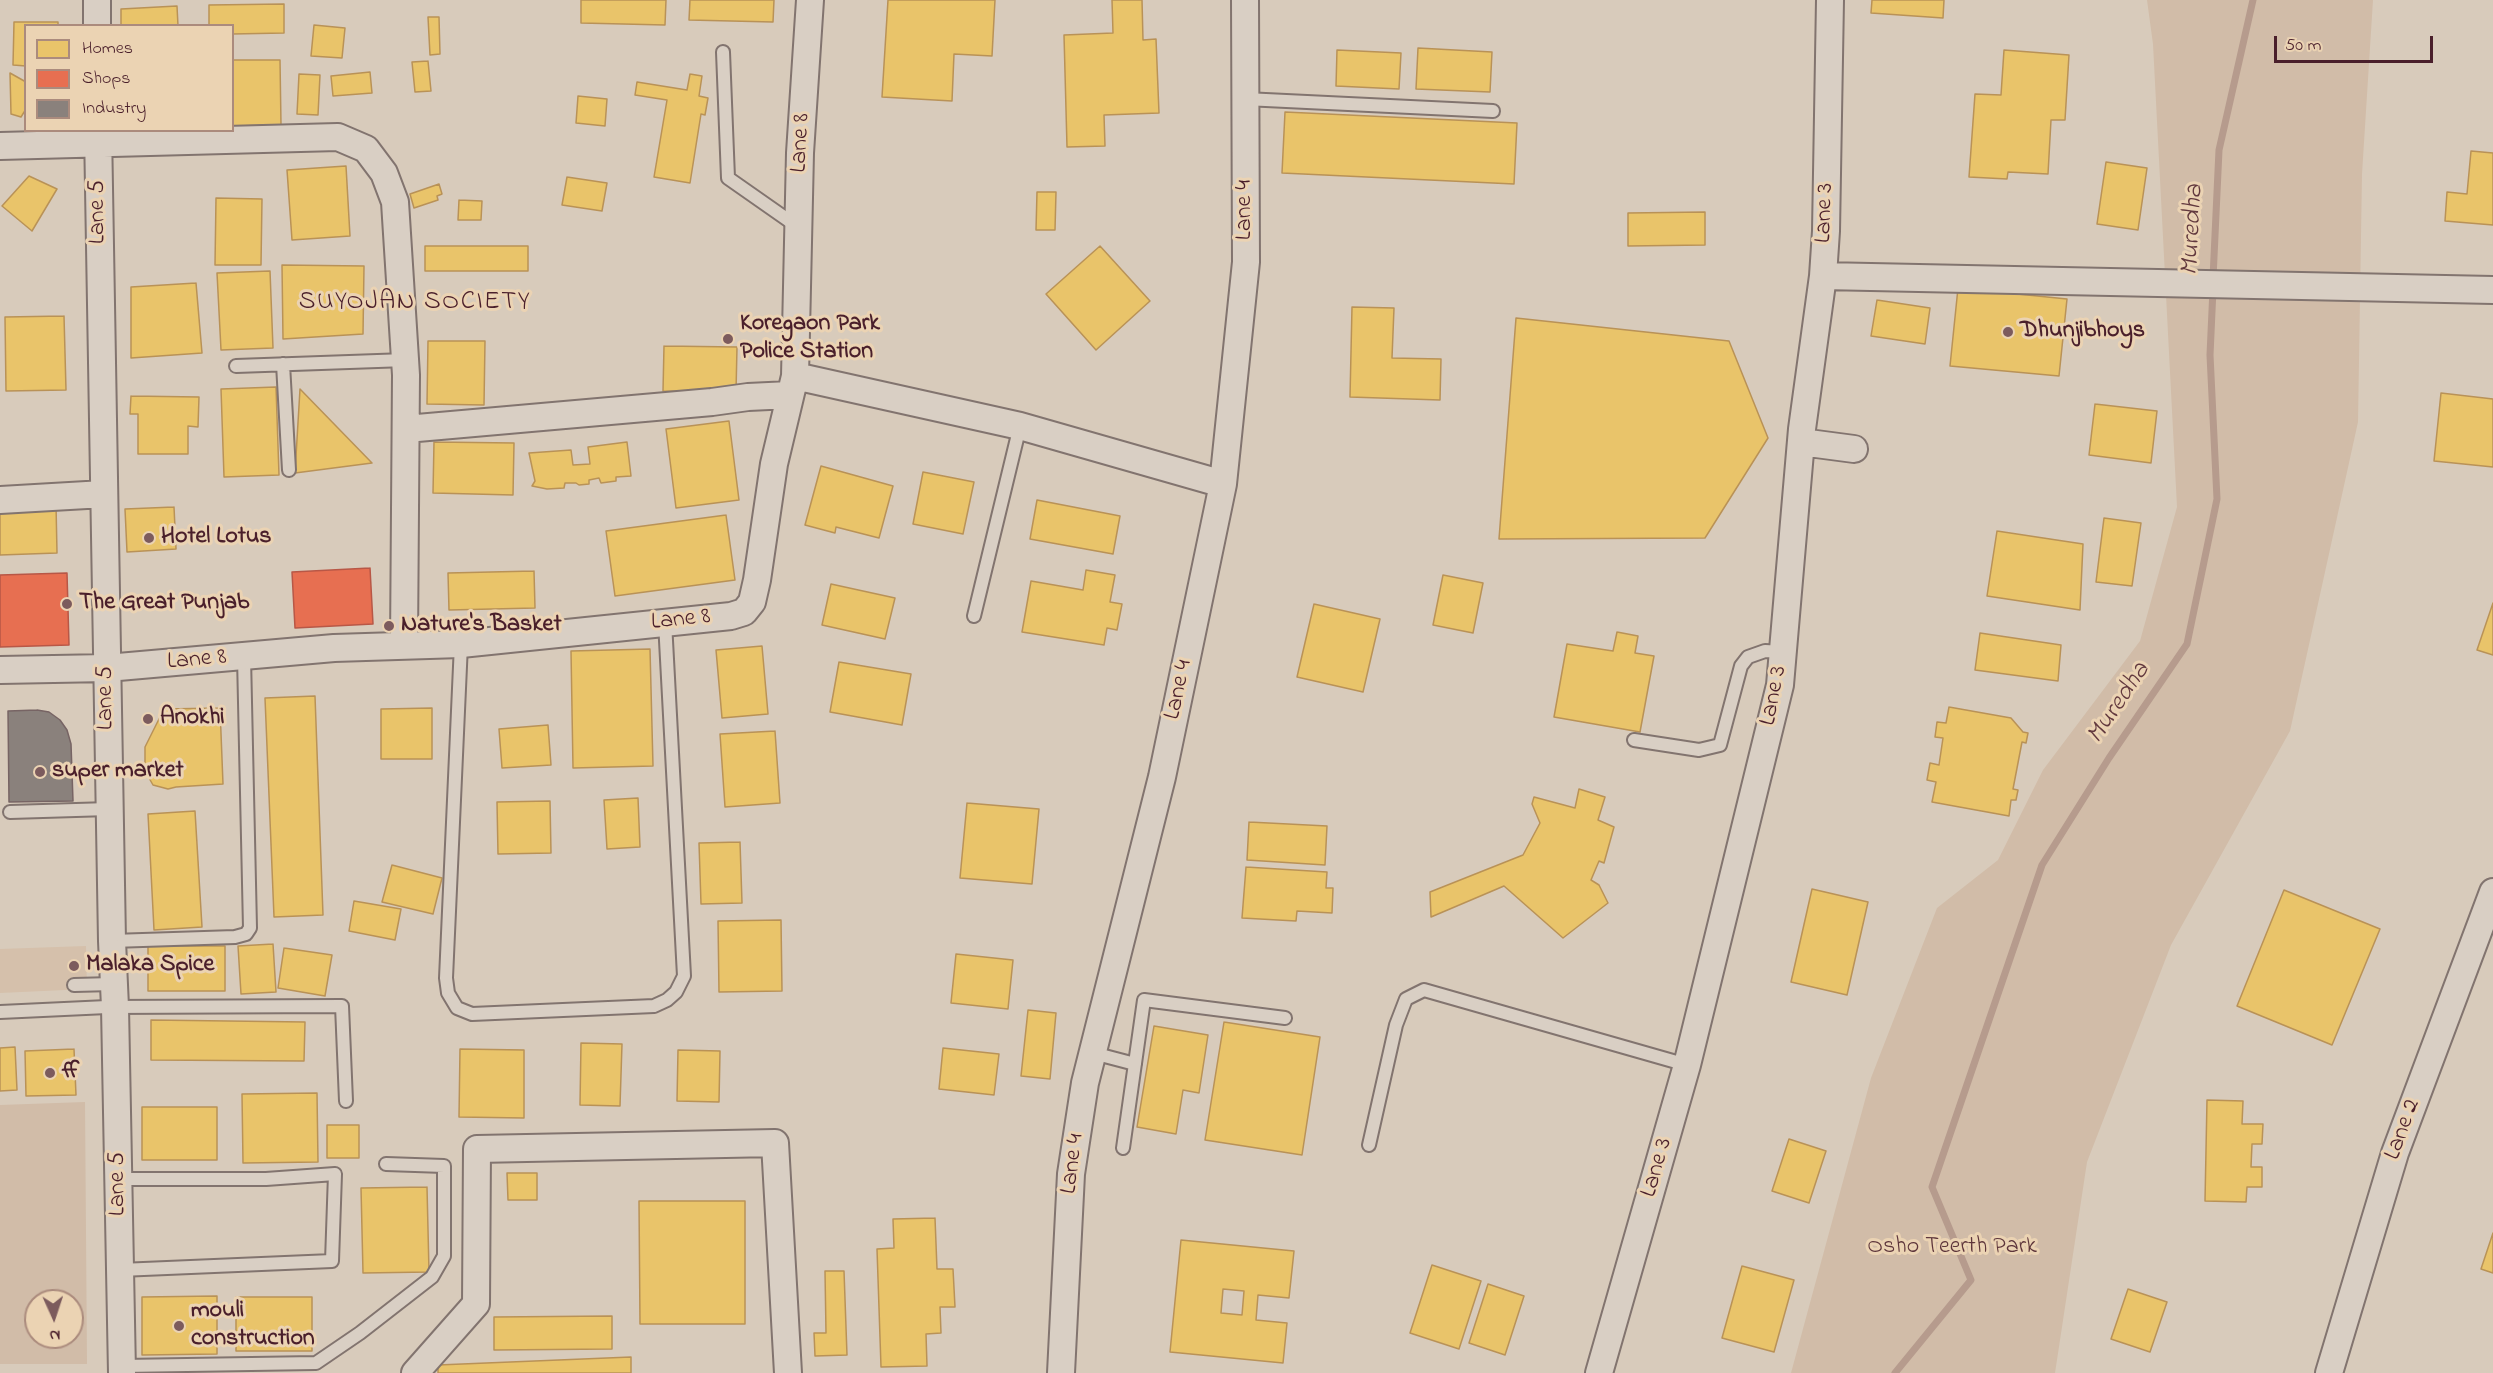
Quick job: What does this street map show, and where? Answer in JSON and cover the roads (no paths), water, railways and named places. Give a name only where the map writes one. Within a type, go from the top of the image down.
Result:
[{"type":"street","points":[[97,0],[98,24]]},
{"type":"street","name":"Lane 8","points":[[0,670],[107,668],[334,648],[461,644],[731,616],[744,612],[752,602],[774,464],[793,386],[800,153],[810,0]]},
{"type":"street","name":"Lane 4","points":[[1061,1373],[1071,1174],[1085,1083],[1162,777],[1223,484],[1246,262],[1245,0]]},
{"type":"street","name":"Lane 3","points":[[1599,1373],[1687,1065],[1780,686],[1801,442],[1823,276],[1826,231],[1830,0]]},
{"type":"street","points":[[0,146],[98,136],[338,137],[366,148],[384,173],[394,201],[406,360],[404,644]]},
{"type":"street","name":"Lane 5","points":[[98,136],[109,809],[122,1370]]},
{"type":"street","points":[[1823,276],[2493,290]]},
{"type":"street","points":[[406,429],[712,402],[748,397],[793,386],[1020,426],[1223,484]]},
{"type":"street","points":[[1801,442],[1854,449]]},
{"type":"street","points":[[0,500],[104,494]]},
{"type":"street","name":"Lane 2","points":[[2329,1373],[2395,1153],[2493,892]]},
{"type":"street","points":[[415,1373],[476,1304],[477,1149],[775,1143],[788,1373]]},
{"type":"lane","points":[[723,52],[728,178],[799,228]]},
{"type":"lane","points":[[1245,99],[1493,111]]},
{"type":"lane","points":[[236,366],[406,360]]},
{"type":"lane","points":[[283,364],[289,470]]},
{"type":"lane","points":[[974,616],[1020,426]]},
{"type":"lane","points":[[461,644],[446,978],[448,993],[457,1008],[472,1014],[654,1006],[667,1000],[676,992],[684,976],[665,622]]},
{"type":"lane","points":[[1634,740],[1699,750],[1720,745],[1741,666],[1748,657],[1765,651],[1783,652]]},
{"type":"lane","points":[[112,941],[235,937],[246,934],[250,928],[244,657]]},
{"type":"lane","points":[[10,812],[109,809]]},
{"type":"lane","points":[[74,985],[114,996]]},
{"type":"lane","points":[[1369,1145],[1395,1025],[1406,999],[1424,990],[1687,1065]]},
{"type":"lane","points":[[0,1012],[114,996],[342,1006],[346,1101]]},
{"type":"lane","points":[[1123,1148],[1144,1000],[1285,1018]]},
{"type":"lane","points":[[1093,1053],[1135,1064]]},
{"type":"lane","points":[[122,1370],[316,1363],[360,1333],[432,1277],[444,1256],[444,1166],[386,1164]]},
{"type":"lane","points":[[119,1179],[266,1179],[336,1174],[332,1261],[120,1270]]},
{"type":"waterway","name":"Muredha","points":[[2213,278],[2219,150],[2253,0]]},
{"type":"waterway","name":"Muredha","points":[[1895,1373],[1971,1280],[1932,1187],[2042,865],[2109,758],[2187,644],[2217,499],[2210,355],[2213,289]]},
{"type":"place","name":"Dhunjibhoys","points":[[2008,332]]},
{"type":"place","name":"Koregaon Park Police Station","points":[[728,339]]},
{"type":"place","name":"Hotel Lotus","points":[[149,538]]},
{"type":"place","name":"The Great Punjab","points":[[67,604]]},
{"type":"place","name":"Nature's Basket","points":[[389,626]]},
{"type":"place","name":"Anokhi","points":[[148,719]]},
{"type":"place","name":"super market","points":[[40,772]]},
{"type":"place","name":"Malaka Spice","points":[[74,966]]},
{"type":"place","name":"ff","points":[[50,1073]]},
{"type":"place","name":"mouli construction","points":[[179,1326]]},
{"type":"district","name":"SUYOJAN SOCIETY","points":[[415,304]]},
{"type":"park label","name":"Osho Teerth Park","points":[[1952,1248]]}]
